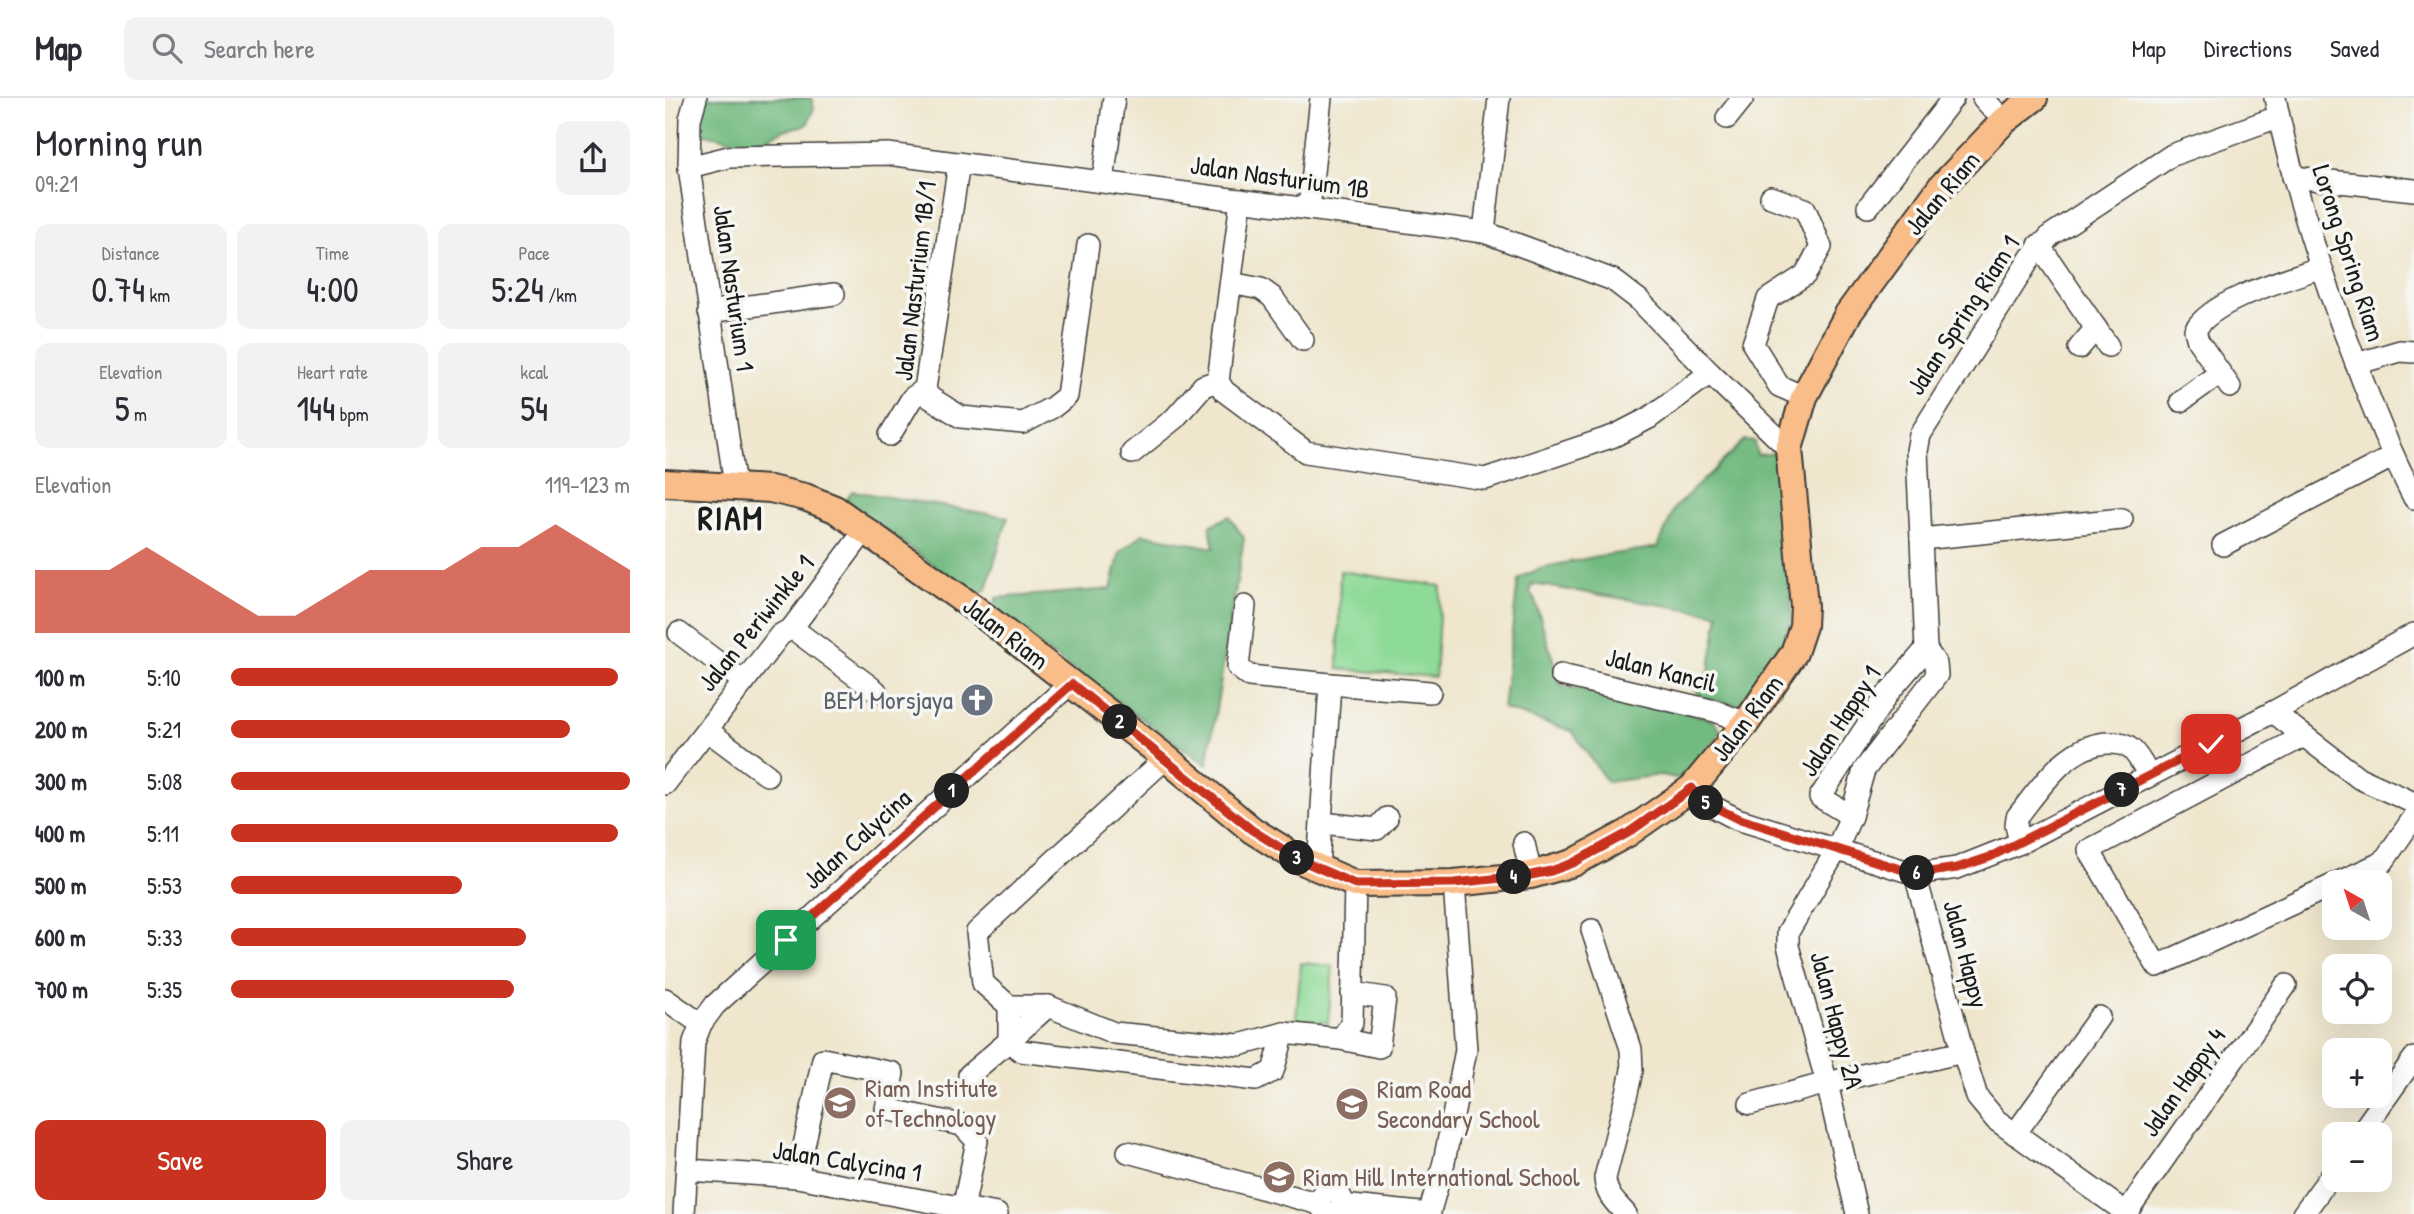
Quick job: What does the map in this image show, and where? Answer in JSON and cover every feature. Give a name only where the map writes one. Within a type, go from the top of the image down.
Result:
[{"type":"main road","name":"Jalan Riam","points":[[665,483],[770,489],[805,497],[835,509],[958,596],[1166,758],[1252,830],[1278,848],[1318,869],[1355,884],[1454,883],[1531,875],[1573,863],[1628,833],[1692,788],[1747,723],[1794,653],[1803,626],[1804,606],[1789,449],[1804,397],[1827,351],[1856,303],[1941,187],[2004,121],[2034,98]]},
{"type":"street","name":"Jalan Nasturium 1","points":[[695,98],[690,119],[689,167],[735,486]]},
{"type":"street","points":[[1103,181],[1114,98]]},
{"type":"street","points":[[1309,209],[1321,98]]},
{"type":"street","points":[[1484,232],[1499,98]]},
{"type":"street","points":[[1727,118],[1743,98]]},
{"type":"street","points":[[1868,207],[1953,98]]},
{"type":"street","points":[[1983,98],[2004,121]]},
{"type":"street","name":"Lorong Spring Riam","points":[[2276,107],[2319,268],[2392,457],[2414,498]]},
{"type":"street","name":"Jalan Spring Riam 1","points":[[1926,645],[1917,451],[1920,435],[2039,245],[2051,234],[2172,155],[2276,107]]},
{"type":"street","name":"Jalan Nasturium 1B","points":[[689,167],[729,158],[888,154],[1484,232],[1613,280],[1639,300],[1789,449]]},
{"type":"street","name":"Jalan Nasturium 1B/1","points":[[959,163],[925,389],[929,397],[961,416],[1023,423],[1067,396],[1088,245]]},
{"type":"street","points":[[2293,177],[2414,190]]},
{"type":"street","points":[[1771,197],[1805,209],[1821,247],[1805,275],[1767,299],[1753,344],[1779,386],[1804,397]]},
{"type":"street","points":[[1241,200],[1218,381],[1224,391],[1306,452],[1485,479],[1614,436],[1649,418],[1710,373]]},
{"type":"street","points":[[2039,245],[2108,346]]},
{"type":"street","points":[[2181,401],[2225,380],[2198,341],[2195,330],[2201,320],[2247,293],[2319,268]]},
{"type":"street","points":[[1231,283],[1261,289],[1272,297],[1303,340]]},
{"type":"street","points":[[709,312],[834,294]]},
{"type":"street","points":[[2079,348],[2096,328]]},
{"type":"street","points":[[2356,364],[2400,351],[2414,352]]},
{"type":"street","points":[[1132,453],[1175,418],[1203,386],[1218,381]]},
{"type":"street","points":[[890,435],[912,398],[925,389]]},
{"type":"street","points":[[2223,545],[2392,457]]},
{"type":"street","points":[[1921,539],[2122,519]]},
{"type":"street","name":"Jalan Periwinkle 1","points":[[665,784],[780,635],[792,628],[865,530]]},
{"type":"street","points":[[1245,606],[1238,667],[1249,676],[1430,692]]},
{"type":"street","points":[[792,628],[876,691]]},
{"type":"street","points":[[679,633],[744,682]]},
{"type":"street","points":[[1916,874],[1957,868],[2020,843],[2273,712],[2414,635]]},
{"type":"street","name":"Jalan Happy 1","points":[[1836,850],[1851,816],[1864,770],[1937,675],[1936,664],[1926,645],[1889,692],[1820,797],[1851,816]]},
{"type":"street","name":"Jalan Kancil","points":[[1561,675],[1715,711],[1747,723]]},
{"type":"street","name":"Jalan Calycina","points":[[684,1214],[694,1042],[701,1024],[715,1004],[1072,684]]},
{"type":"street","points":[[1318,869],[1330,684]]},
{"type":"street","points":[[2273,712],[2359,778],[2414,803]]},
{"type":"street","points":[[708,731],[768,775]]},
{"type":"street","points":[[2304,736],[2089,850],[2157,966],[2322,890]]},
{"type":"street","points":[[2020,843],[2017,817],[2062,763],[2076,752],[2098,743],[2116,743],[2130,748],[2149,776]]},
{"type":"street","points":[[1166,758],[977,932],[983,983],[1009,1006],[1048,1006],[1114,1033],[1239,1045],[1284,1033],[1341,1039],[1380,1047],[1385,998],[1352,993]]},
{"type":"street","name":"Jalan Happy","points":[[1692,788],[1698,799],[1737,818],[1916,874],[1977,1097],[1996,1120],[2127,1213]]},
{"type":"street","points":[[2365,870],[2382,862],[2414,817]]},
{"type":"street","points":[[1322,824],[1377,828],[1387,818]]},
{"type":"street","points":[[1524,843],[1531,875]]},
{"type":"street","name":"Jalan Happy 2A","points":[[1836,850],[1788,932],[1788,946],[1827,1083],[1857,1214]]},
{"type":"street","points":[[1128,1152],[1320,1204],[1324,1211],[1331,1214],[1338,1211],[1342,1205],[1429,1214],[1444,1162],[1465,1061],[1454,883]]},
{"type":"street","points":[[1341,1039],[1352,1023],[1355,884]]},
{"type":"street","points":[[1592,930],[1631,1049],[1632,1070],[1605,1178],[1606,1189],[1611,1198],[1626,1214]]},
{"type":"street","name":"Jalan Happy 4","points":[[2127,1213],[2286,985]]},
{"type":"street","points":[[665,999],[701,1024]]},
{"type":"street","points":[[1009,1006],[1009,1041]]},
{"type":"street","points":[[969,1074],[1048,1006]]},
{"type":"street","points":[[2015,1134],[2099,1017]]},
{"type":"street","points":[[1009,1041],[1021,1051],[1256,1080],[1273,1071],[1284,1033]]},
{"type":"street","points":[[1749,1104],[1963,1052]]},
{"type":"street","points":[[2369,1122],[2414,1058]]},
{"type":"street","points":[[797,1177],[823,1059],[893,1073],[886,1109],[962,1125],[977,1141],[963,1209]]},
{"type":"street","name":"Jalan Calycina 1","points":[[687,1170],[797,1177],[997,1214]]},
{"type":"street","points":[[2302,1214],[2322,1187]]},
{"type":"green space","points":[[706,98],[811,98],[814,108],[807,125],[784,130],[764,140],[741,142],[696,132]]},
{"type":"green space","points":[[1745,440],[1755,441],[1757,455],[1775,453],[1778,485],[1784,495],[1792,618],[1780,651],[1744,705],[1701,699],[1694,687],[1709,672],[1719,614],[1532,584],[1530,593],[1534,598],[1561,685],[1705,717],[1715,722],[1721,730],[1703,757],[1680,779],[1662,775],[1607,782],[1572,731],[1503,709],[1518,580],[1527,574],[1562,563],[1658,547],[1675,507]]},
{"type":"green space","points":[[852,491],[1008,517],[986,590],[975,595],[845,501]]},
{"type":"green space","points":[[1229,516],[1244,538],[1207,765],[995,614],[996,598],[1111,589],[1120,552],[1143,534],[1214,548],[1210,526]]},
{"type":"green space","points":[[1340,571],[1441,586],[1435,677],[1338,669]]},
{"type":"green space","points":[[1301,963],[1333,966],[1328,1023],[1296,1020]]},
{"type":"place","name":"BEM Morsjaya","points":[[977,700]]},
{"type":"place","name":"Riam Institute of Technology","points":[[840,1103]]},
{"type":"place","name":"Riam Road Secondary School","points":[[1352,1104]]},
{"type":"place","name":"Riam Hill International School","points":[[1279,1177]]},
{"type":"district","name":"RIAM","points":[[731,518]]},
{"type":"route","points":[[786,940],[1072,684],[1252,830],[1300,860],[1355,884],[1454,883],[1551,871],[1573,863],[1628,833],[1692,788],[1698,799],[1737,818],[1836,850],[1916,874],[1957,868],[2020,843],[2211,744]]}]
